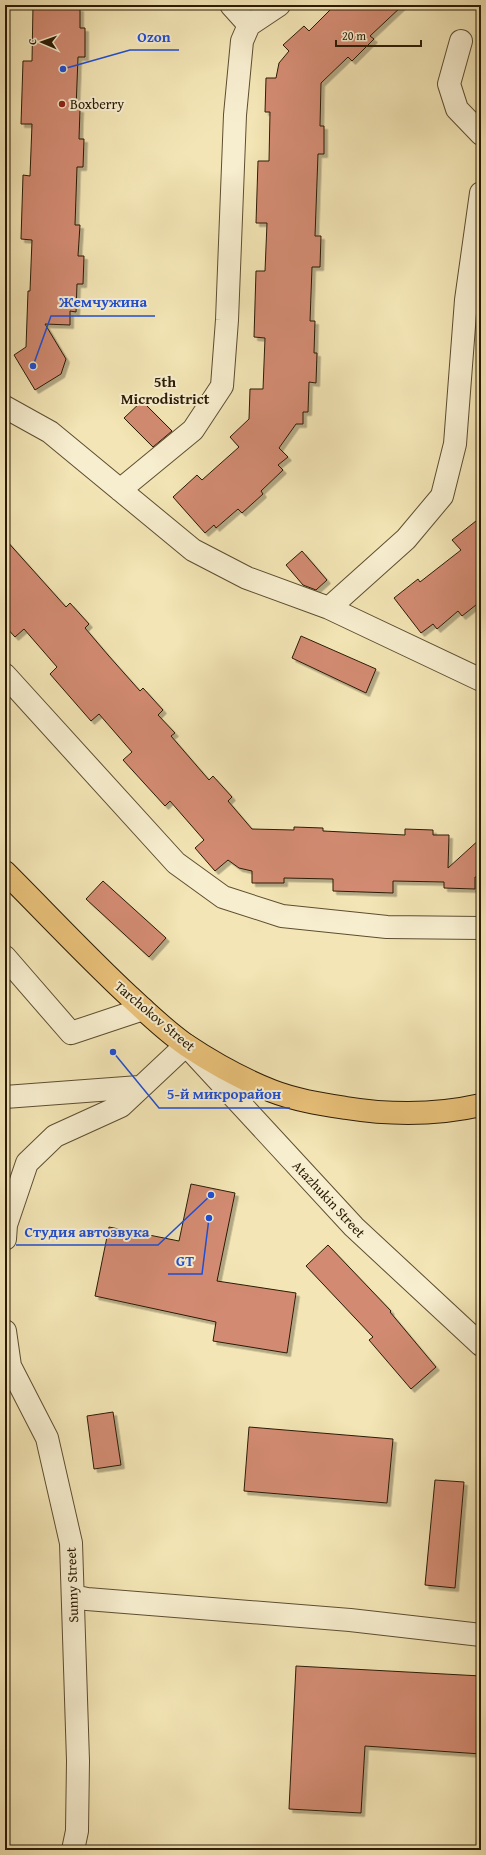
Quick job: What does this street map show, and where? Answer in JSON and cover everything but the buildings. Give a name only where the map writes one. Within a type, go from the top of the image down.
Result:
[{"type":"main road","name":"Tarchokov Street","points":[[5,872],[109,978],[143,1009],[186,1045],[226,1070],[273,1091],[311,1102],[365,1111],[413,1113],[441,1112],[481,1105]]},
{"type":"street","points":[[231,5],[249,25]]},
{"type":"street","points":[[120,490],[193,430],[222,386],[227,320],[235,115],[242,41],[249,25],[280,5]]},
{"type":"street","points":[[461,41],[449,84],[457,109],[481,134]]},
{"type":"street","points":[[329,608],[406,539],[442,496],[455,444],[466,300],[481,193]]},
{"type":"street","points":[[5,407],[50,432],[193,550],[247,578],[329,608],[481,680]]},
{"type":"street","points":[[5,675],[176,863],[223,897],[282,916],[387,927],[481,928]]},
{"type":"street","points":[[5,958],[71,1033],[143,1009]]},
{"type":"street","points":[[5,1239],[6,1225],[27,1163],[55,1136],[121,1106],[139,1087],[186,1045]]},
{"type":"street","name":"Atazhukin Street","points":[[186,1045],[354,1227],[481,1345]]},
{"type":"street","points":[[5,1097],[139,1087]]},
{"type":"street","name":"Sunny Street","points":[[5,1331],[10,1366],[46,1438],[71,1543],[78,1761],[76,1831],[73,1850]]},
{"type":"street","points":[[72,1596],[87,1600],[350,1620],[481,1635]]},
{"type":"place","name":"Ozon","points":[[63,69]]},
{"type":"place","name":"Boxberry","points":[[62,104]]},
{"type":"place","name":"Жемчужина","points":[[33,366]]},
{"type":"place","name":"5-й микрорайон","points":[[113,1052]]},
{"type":"place","name":"Студия автозвука","points":[[211,1195]]},
{"type":"place","name":"GT","points":[[209,1218]]},
{"type":"district","name":"5th Microdistrict","points":[[165,390]]}]
